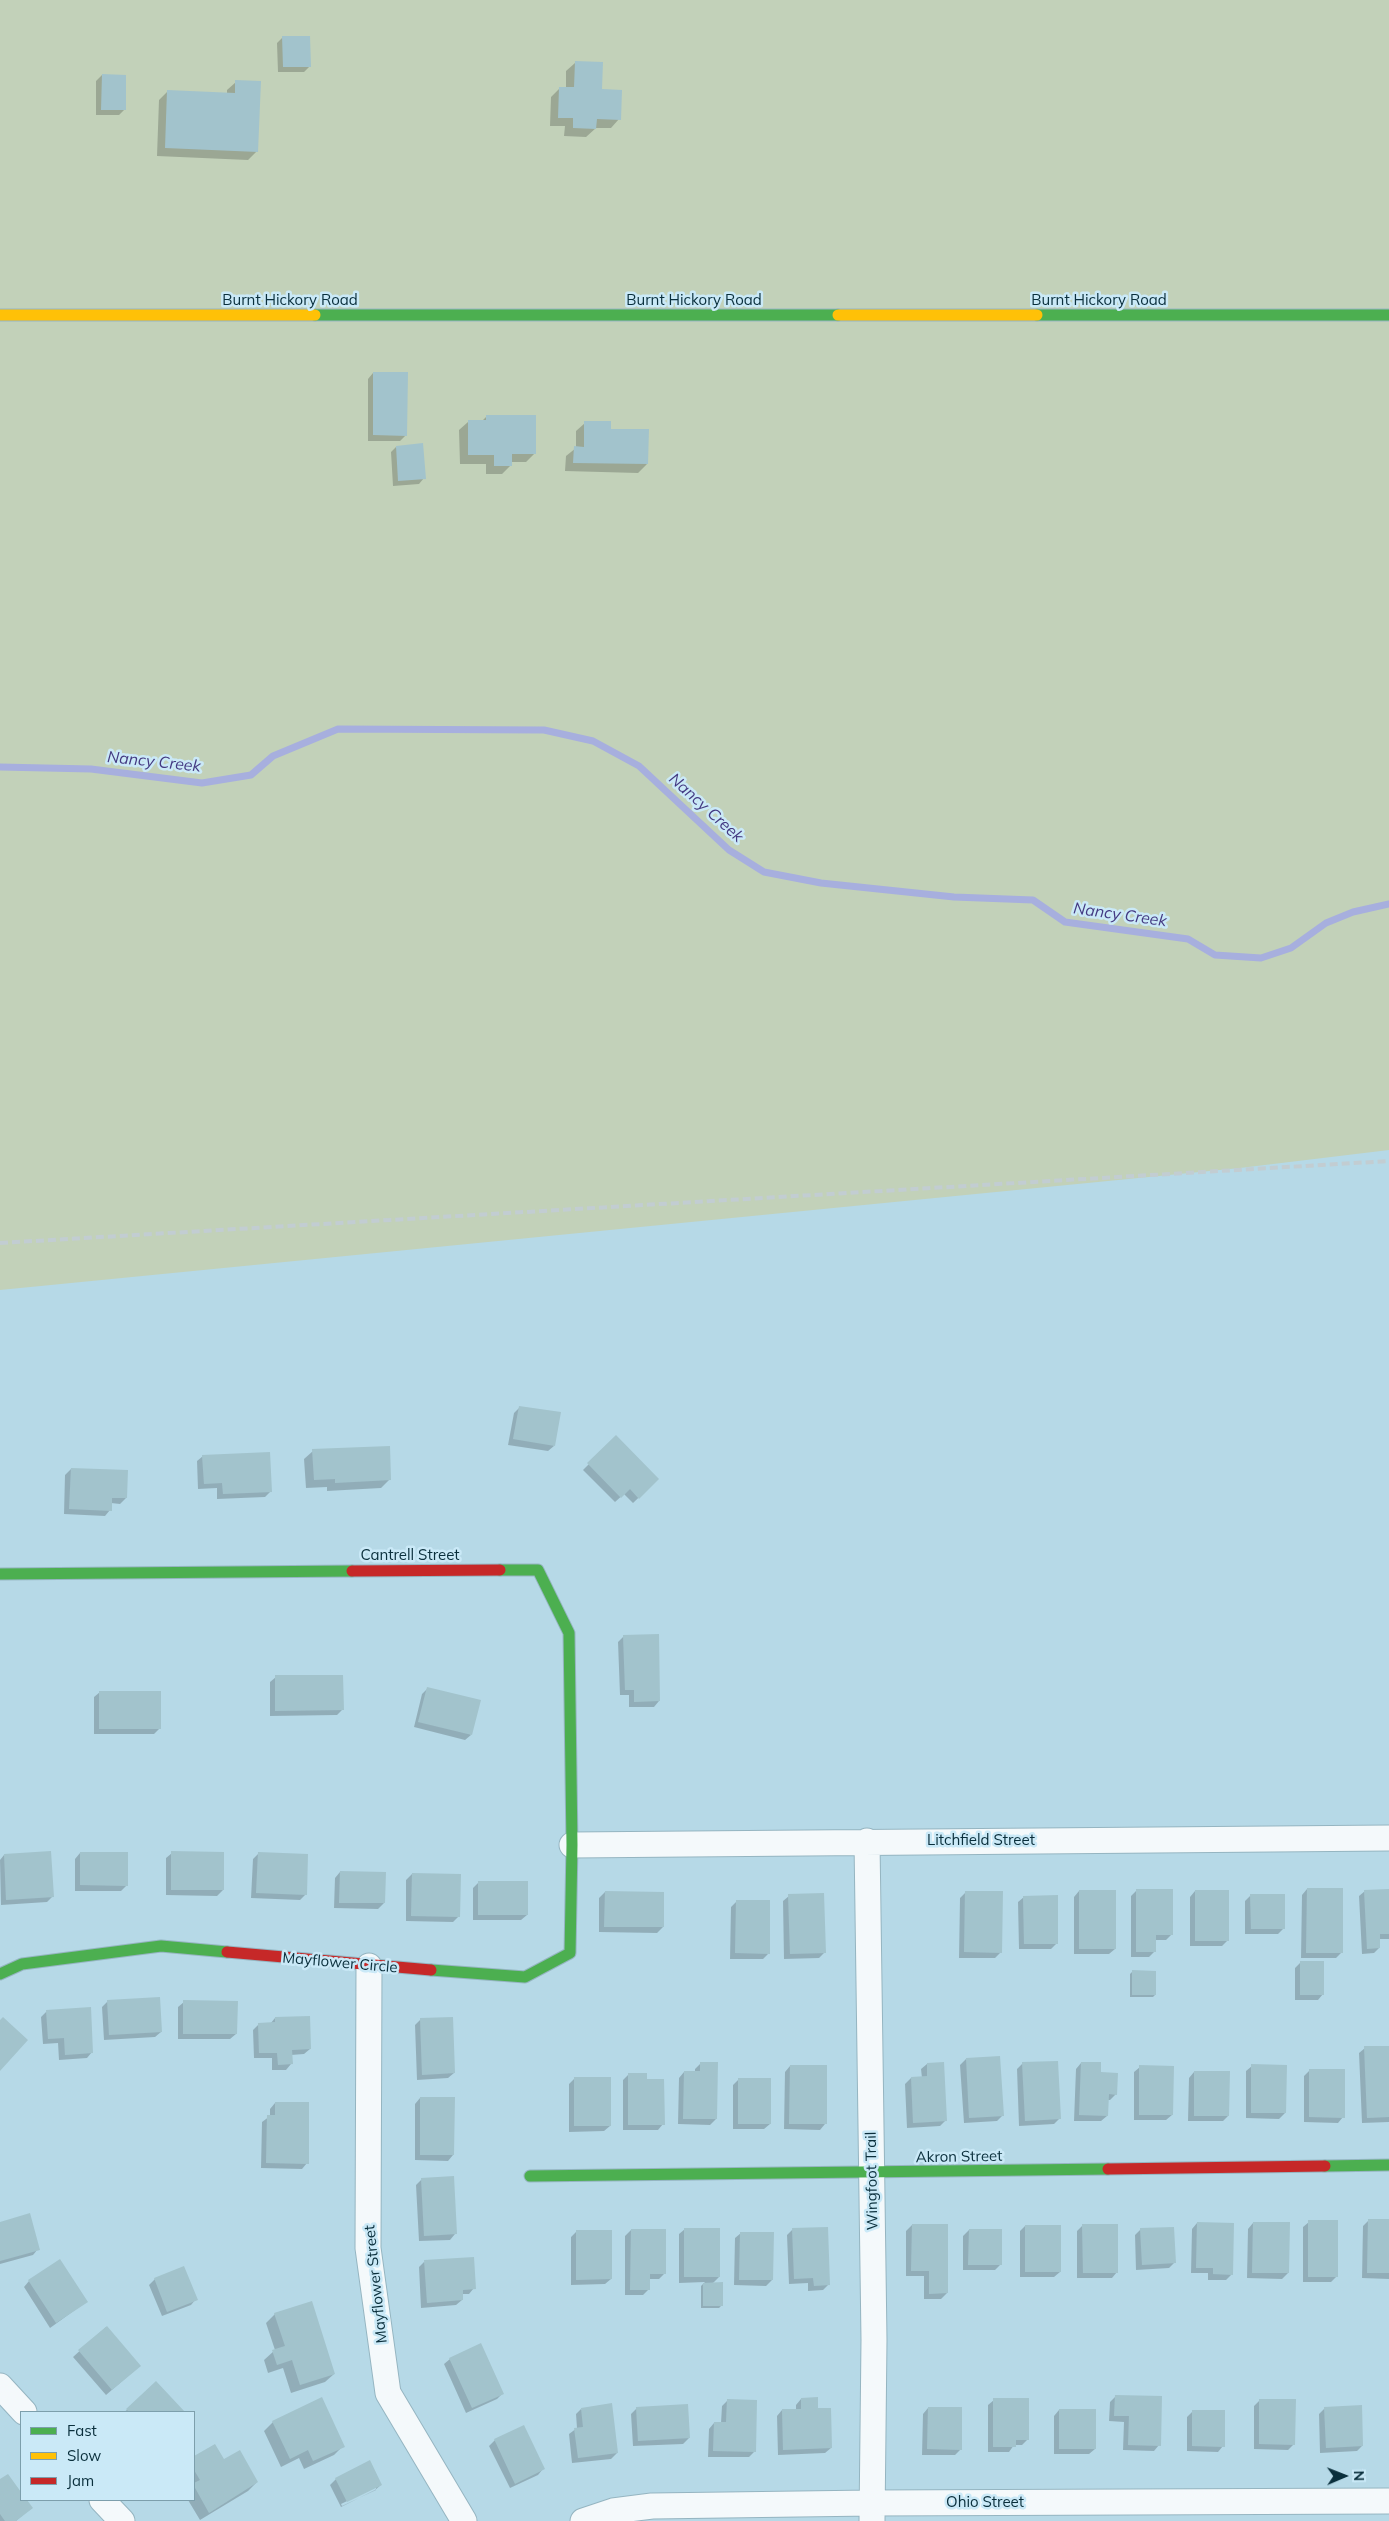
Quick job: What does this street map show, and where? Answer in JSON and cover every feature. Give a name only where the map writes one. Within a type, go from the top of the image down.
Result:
[{"type":"street","name":"Burnt Hickory Road","points":[[0,315],[1389,315]]},
{"type":"street","name":"Cantrell Street","points":[[0,1574],[538,1570],[568,1634],[572,1845]]},
{"type":"street","name":"Litchfield Street","points":[[572,1845],[1389,1838]]},
{"type":"street","name":"Wingfoot Trail","points":[[867,1841],[868,2008],[873,2173],[872,2512]]},
{"type":"street","name":"Mayflower Circle","points":[[0,1974],[22,1964],[162,1946],[370,1966],[525,1977],[570,1953],[572,1845]]},
{"type":"street","name":"Mayflower Street","points":[[370,1966],[368,2248],[388,2393],[464,2521]]},
{"type":"street","name":"Akron Street","points":[[530,2176],[873,2173],[1389,2164]]},
{"type":"street","points":[[0,2386],[23,2411]]},
{"type":"street","points":[[103,2501],[122,2521]]},
{"type":"street","name":"Ohio Street","points":[[583,2521],[613,2511],[634,2508],[706,2506],[872,2512],[1389,2501]]},
{"type":"green space","points":[[0,0],[1389,0],[1389,1150],[1240,1168],[0,1290]]},
{"type":"building","points":[[282,36],[310,36],[311,67],[283,67]]},
{"type":"building","points":[[575,61],[603,62],[602,89],[622,90],[621,120],[597,119],[596,129],[573,128],[573,118],[558,118],[559,87],[574,87]]},
{"type":"building","points":[[102,74],[126,75],[126,110],[101,110]]},
{"type":"building","points":[[235,80],[261,81],[258,152],[165,148],[167,90],[235,93]]},
{"type":"building","points":[[373,372],[408,372],[407,436],[373,435]]},
{"type":"building","points":[[486,415],[536,415],[536,454],[512,454],[512,466],[494,466],[494,455],[468,455],[468,420],[486,420]]},
{"type":"building","points":[[584,421],[611,421],[611,429],[649,429],[648,464],[573,463],[574,446],[584,447]]},
{"type":"building","points":[[423,443],[426,479],[398,481],[396,446]]},
{"type":"building","points":[[519,1406],[561,1412],[555,1446],[513,1439]]},
{"type":"building","points":[[616,1435],[659,1479],[639,1499],[630,1489],[621,1498],[587,1463]]},
{"type":"building","points":[[390,1446],[391,1480],[335,1483],[335,1479],[314,1480],[312,1449]]},
{"type":"building","points":[[270,1452],[272,1492],[223,1494],[222,1483],[204,1484],[202,1455]]},
{"type":"building","points":[[71,1468],[128,1470],[127,1498],[112,1498],[112,1511],[69,1509]]},
{"type":"building","points":[[659,1634],[660,1701],[634,1702],[634,1690],[625,1690],[623,1635]]},
{"type":"building","points":[[275,1675],[343,1675],[344,1710],[275,1711]]},
{"type":"building","points":[[427,1687],[481,1700],[472,1735],[418,1722]]},
{"type":"building","points":[[99,1691],[161,1691],[161,1729],[99,1729]]},
{"type":"building","points":[[51,1851],[54,1897],[6,1900],[4,1854]]},
{"type":"building","points":[[171,1851],[224,1852],[224,1890],[171,1890]]},
{"type":"building","points":[[80,1852],[128,1852],[128,1886],[80,1885]]},
{"type":"building","points":[[258,1852],[308,1854],[307,1895],[256,1893]]},
{"type":"building","points":[[340,1871],[386,1872],[385,1903],[339,1903]]},
{"type":"building","points":[[412,1873],[461,1874],[460,1917],[411,1916]]},
{"type":"building","points":[[478,1881],[528,1881],[528,1915],[478,1915]]},
{"type":"building","points":[[1307,1888],[1343,1888],[1343,1953],[1306,1953]]},
{"type":"building","points":[[1136,1889],[1173,1889],[1173,1935],[1156,1935],[1156,1952],[1136,1952]]},
{"type":"building","points":[[1389,1889],[1389,1934],[1380,1934],[1380,1948],[1367,1949],[1364,1890]]},
{"type":"building","points":[[1079,1890],[1116,1890],[1116,1949],[1079,1949]]},
{"type":"building","points":[[1195,1890],[1229,1890],[1229,1941],[1195,1941]]},
{"type":"building","points":[[605,1891],[664,1892],[664,1927],[604,1927]]},
{"type":"building","points":[[965,1891],[1003,1891],[1002,1953],[964,1952]]},
{"type":"building","points":[[824,1893],[826,1953],[790,1954],[788,1894]]},
{"type":"building","points":[[1250,1894],[1285,1894],[1285,1929],[1251,1929]]},
{"type":"building","points":[[1058,1895],[1058,1944],[1024,1944],[1023,1896]]},
{"type":"building","points":[[736,1900],[770,1900],[770,1954],[735,1953]]},
{"type":"building","points":[[1300,1961],[1324,1961],[1324,1995],[1300,1995]]},
{"type":"building","points":[[1132,1970],[1156,1971],[1156,1995],[1132,1995]]},
{"type":"building","points":[[160,1997],[162,2032],[109,2035],[107,2000]]},
{"type":"building","points":[[183,2000],[238,2001],[237,2034],[183,2034]]},
{"type":"building","points":[[91,2007],[93,2053],[65,2055],[64,2038],[48,2039],[46,2010]]},
{"type":"building","points":[[310,2016],[311,2049],[292,2050],[293,2064],[278,2065],[277,2053],[259,2053],[258,2023],[275,2022],[275,2017]]},
{"type":"building","points":[[3,2017],[28,2040],[0,2071],[0,2020]]},
{"type":"building","points":[[453,2017],[455,2073],[422,2075],[420,2018]]},
{"type":"building","points":[[1364,2046],[1389,2046],[1389,2117],[1367,2118]]},
{"type":"building","points":[[1000,2056],[1004,2116],[969,2118],[966,2058]]},
{"type":"building","points":[[1058,2061],[1061,2119],[1025,2121],[1022,2062]]},
{"type":"building","points":[[700,2062],[718,2062],[717,2119],[683,2119],[684,2071],[700,2071]]},
{"type":"building","points":[[944,2062],[947,2121],[913,2123],[911,2077],[927,2076],[927,2063]]},
{"type":"building","points":[[1081,2062],[1101,2062],[1101,2072],[1118,2073],[1117,2095],[1109,2094],[1108,2116],[1079,2115]]},
{"type":"building","points":[[1251,2064],[1287,2065],[1286,2113],[1251,2113]]},
{"type":"building","points":[[790,2065],[827,2065],[827,2124],[789,2124]]},
{"type":"building","points":[[1139,2065],[1174,2066],[1173,2115],[1139,2115]]},
{"type":"building","points":[[1309,2069],[1345,2069],[1345,2118],[1309,2117]]},
{"type":"building","points":[[1194,2071],[1230,2071],[1229,2116],[1194,2116]]},
{"type":"building","points":[[628,2073],[647,2073],[647,2079],[664,2079],[665,2125],[628,2125]]},
{"type":"building","points":[[574,2077],[611,2077],[611,2126],[574,2126]]},
{"type":"building","points":[[738,2078],[771,2078],[771,2124],[738,2124]]},
{"type":"building","points":[[420,2097],[455,2097],[454,2155],[420,2155]]},
{"type":"building","points":[[275,2102],[309,2102],[309,2164],[266,2163],[267,2115],[275,2115]]},
{"type":"building","points":[[454,2176],[457,2234],[424,2236],[421,2178]]},
{"type":"building","points":[[30,2213],[40,2250],[0,2261],[0,2222]]},
{"type":"building","points":[[1368,2219],[1389,2219],[1389,2273],[1367,2273]]},
{"type":"building","points":[[1308,2220],[1338,2220],[1338,2277],[1308,2277]]},
{"type":"building","points":[[1197,2222],[1234,2223],[1233,2275],[1213,2274],[1213,2268],[1196,2268]]},
{"type":"building","points":[[1253,2222],[1290,2222],[1289,2273],[1252,2273]]},
{"type":"building","points":[[912,2224],[948,2224],[948,2293],[929,2294],[929,2271],[911,2271]]},
{"type":"building","points":[[1082,2224],[1118,2224],[1118,2273],[1083,2273]]},
{"type":"building","points":[[1025,2225],[1061,2225],[1061,2272],[1025,2272]]},
{"type":"building","points":[[828,2227],[830,2285],[814,2286],[813,2278],[794,2279],[792,2228]]},
{"type":"building","points":[[1174,2227],[1176,2263],[1142,2265],[1140,2228]]},
{"type":"building","points":[[684,2228],[720,2228],[720,2277],[684,2277]]},
{"type":"building","points":[[631,2229],[666,2229],[666,2274],[650,2274],[650,2290],[630,2290]]},
{"type":"building","points":[[969,2229],[1002,2229],[1002,2265],[968,2265]]},
{"type":"building","points":[[576,2230],[612,2230],[612,2279],[576,2280]]},
{"type":"building","points":[[740,2232],[774,2232],[773,2280],[739,2280]]},
{"type":"building","points":[[474,2257],[476,2289],[463,2290],[463,2300],[427,2303],[424,2260]]},
{"type":"building","points":[[60,2259],[88,2302],[56,2323],[28,2280]]},
{"type":"building","points":[[184,2266],[198,2300],[167,2312],[154,2278]]},
{"type":"building","points":[[723,2282],[723,2306],[703,2306],[703,2283]]},
{"type":"building","points":[[312,2301],[335,2374],[300,2385],[292,2360],[277,2365],[272,2350],[285,2346],[274,2313]]},
{"type":"building","points":[[107,2326],[141,2366],[112,2390],[78,2350]]},
{"type":"building","points":[[481,2343],[504,2394],[472,2408],[449,2358]]},
{"type":"building","points":[[156,2381],[184,2411],[128,2411],[126,2409]]},
{"type":"building","points":[[1115,2395],[1162,2396],[1161,2446],[1128,2445],[1129,2416],[1114,2416]]},
{"type":"building","points":[[322,2397],[345,2447],[313,2461],[308,2450],[290,2459],[272,2421]]},
{"type":"building","points":[[818,2397],[818,2408],[831,2408],[832,2448],[783,2450],[782,2409],[801,2409],[801,2398]]},
{"type":"building","points":[[993,2398],[1029,2398],[1029,2440],[1016,2440],[1016,2447],[993,2447]]},
{"type":"building","points":[[727,2399],[757,2400],[756,2452],[713,2451],[714,2422],[726,2422]]},
{"type":"building","points":[[1259,2399],[1296,2399],[1295,2445],[1259,2444]]},
{"type":"building","points":[[612,2403],[618,2453],[578,2458],[574,2428],[583,2427],[581,2408]]},
{"type":"building","points":[[688,2404],[690,2438],[638,2441],[636,2407]]},
{"type":"building","points":[[1362,2405],[1363,2446],[1326,2448],[1324,2407]]},
{"type":"building","points":[[928,2407],[962,2407],[962,2450],[927,2449]]},
{"type":"building","points":[[1059,2409],[1096,2409],[1096,2449],[1059,2449]]},
{"type":"building","points":[[1192,2410],[1225,2410],[1225,2447],[1192,2446]]},
{"type":"building","points":[[524,2425],[545,2469],[515,2484],[494,2439]]},
{"type":"building","points":[[215,2444],[224,2459],[240,2450],[258,2482],[209,2513],[195,2488],[195,2482],[200,2480],[195,2472],[195,2455]]},
{"type":"building","points":[[370,2460],[382,2485],[347,2502],[335,2478]]},
{"type":"building","points":[[8,2474],[20,2491],[20,2501],[28,2501],[33,2508],[16,2521],[5,2521],[0,2514],[0,2479]]},
{"type":"waterway","name":"Nancy Creek","points":[[0,767],[91,769],[202,783],[251,775],[273,756],[338,729],[544,730],[593,741],[639,766],[729,850],[764,872],[821,883],[954,897],[1033,900],[1065,922],[1188,939],[1215,955],[1261,958],[1291,948],[1326,923],[1353,912],[1389,904]]},
{"type":"railway","points":[[0,1243],[1389,1161]]},
{"type":"traffic: fast","points":[[315,315],[838,315]]},
{"type":"traffic: fast","points":[[1037,315],[1389,315]]},
{"type":"traffic: fast","points":[[431,1970],[525,1977],[570,1953],[572,1845],[569,1633],[538,1570],[500,1570]]},
{"type":"traffic: fast","points":[[0,1574],[352,1571]]},
{"type":"traffic: fast","points":[[0,1974],[22,1964],[161,1946],[227,1952]]},
{"type":"traffic: fast","points":[[1325,2166],[1389,2165]]},
{"type":"traffic: fast","points":[[530,2176],[1108,2169]]},
{"type":"traffic: slow","points":[[0,315],[315,315]]},
{"type":"traffic: slow","points":[[838,315],[1037,315]]},
{"type":"traffic: jam","points":[[352,1571],[500,1570]]},
{"type":"traffic: jam","points":[[227,1952],[431,1970]]},
{"type":"traffic: jam","points":[[1108,2169],[1325,2166]]}]
